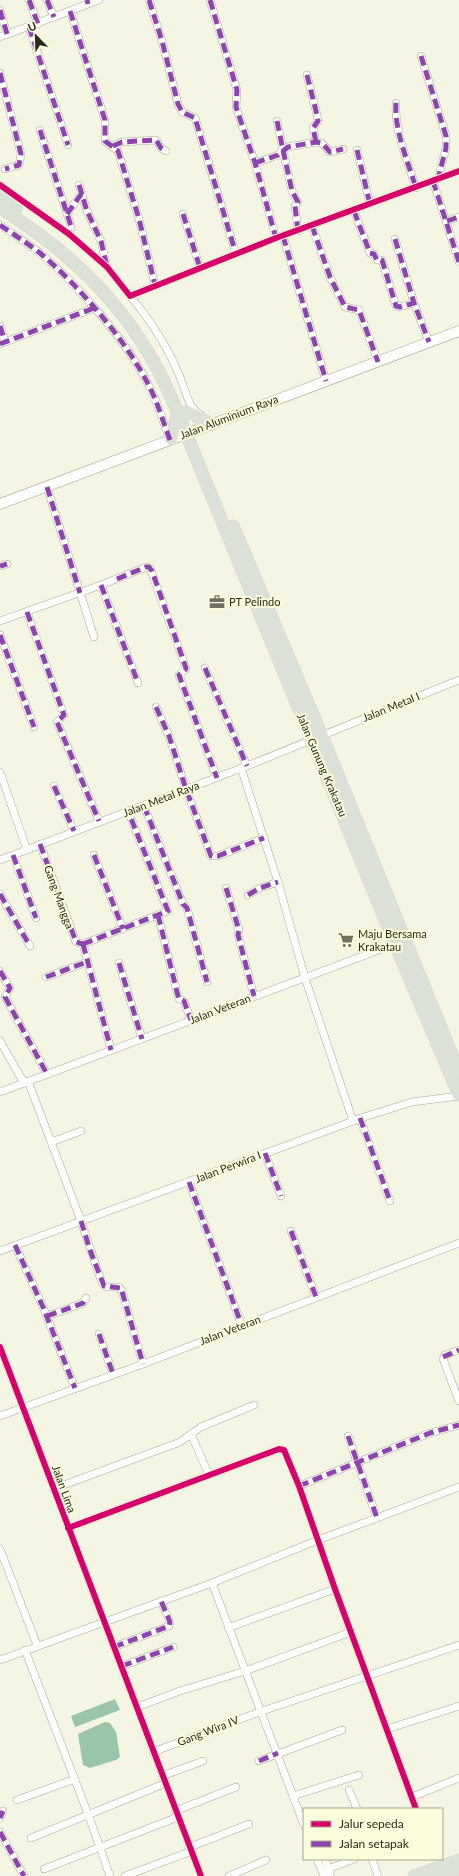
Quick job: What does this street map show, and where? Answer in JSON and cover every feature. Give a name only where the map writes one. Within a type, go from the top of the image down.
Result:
[{"type":"highway","points":[[0,197],[65,244],[88,266],[118,299],[156,353],[183,412],[170,440]]},
{"type":"highway","points":[[0,207],[59,250],[83,272],[114,305],[130,324],[183,412],[217,422]]},
{"type":"highway","name":"Jalan Gunung Krakatau","points":[[183,412],[317,738],[459,1072]]},
{"type":"highway","name":"Jalan Gunung Krakatau","points":[[317,738],[395,944],[459,1095]]},
{"type":"highway","points":[[414,1876],[445,1870],[459,1860]]},
{"type":"street","points":[[29,0],[38,24]]},
{"type":"street","points":[[47,0],[54,17]]},
{"type":"street","points":[[0,37],[38,24],[88,2],[99,0]]},
{"type":"street","points":[[149,0],[162,41],[178,104],[182,112],[195,118],[236,254]]},
{"type":"street","points":[[210,0],[237,90],[236,107],[280,237],[326,381]]},
{"type":"street","points":[[0,10],[8,34]]},
{"type":"street","points":[[70,11],[105,120],[105,141],[118,150],[139,219],[155,285]]},
{"type":"street","points":[[29,27],[68,145]]},
{"type":"street","points":[[421,56],[446,136],[446,148],[436,180],[459,262]]},
{"type":"street","points":[[0,73],[21,154],[19,165],[5,169]]},
{"type":"street","points":[[307,75],[318,121],[313,128],[316,142]]},
{"type":"street","points":[[396,103],[395,115],[416,188]]},
{"type":"street","points":[[277,121],[292,191],[298,202],[295,206],[298,231]]},
{"type":"street","points":[[40,130],[71,228],[69,234]]},
{"type":"street","points":[[113,146],[122,142],[156,140],[161,148],[166,151]]},
{"type":"street","points":[[255,163],[274,156],[283,150],[316,142],[322,143],[330,152],[343,149]]},
{"type":"street","points":[[357,150],[370,204]]},
{"type":"street","points":[[130,296],[280,237],[354,211],[459,171]]},
{"type":"street","points":[[0,185],[69,234],[107,267],[160,336],[172,358],[193,408],[199,414],[217,422]]},
{"type":"street","points":[[79,185],[87,211],[105,252],[107,267]]},
{"type":"street","points":[[67,214],[82,193]]},
{"type":"street","points":[[354,211],[369,251],[377,260],[382,260],[396,306],[400,307],[414,303]]},
{"type":"street","points":[[183,214],[200,268]]},
{"type":"street","points":[[447,221],[459,217]]},
{"type":"street","points":[[0,225],[39,252],[75,286],[94,308],[124,346],[142,373],[157,402],[170,440]]},
{"type":"street","points":[[312,226],[330,277],[345,307],[359,310],[378,362]]},
{"type":"street","points":[[395,239],[414,303],[429,342]]},
{"type":"street","points":[[0,326],[2,343],[94,308]]},
{"type":"street","name":"Jalan Aluminium Raya","points":[[0,504],[459,331]]},
{"type":"street","points":[[47,487],[94,637]]},
{"type":"street","points":[[0,621],[80,593],[146,567],[151,569],[186,668],[179,675],[216,778]]},
{"type":"street","points":[[101,585],[138,682]]},
{"type":"street","points":[[27,612],[64,715],[56,722],[99,821]]},
{"type":"street","points":[[0,635],[34,728]]},
{"type":"street","points":[[205,668],[244,767],[306,978],[357,1119],[390,1201]]},
{"type":"street","name":"Jalan Metal I","points":[[317,738],[459,680]]},
{"type":"street","points":[[156,707],[169,736],[186,789],[212,856],[216,857],[264,838]]},
{"type":"street","name":"Jalan Metal Raya","points":[[0,860],[99,821],[144,806],[317,738]]},
{"type":"street","points":[[0,772],[27,850]]},
{"type":"street","points":[[54,786],[74,831]]},
{"type":"street","points":[[144,806],[183,904],[187,908],[207,982]]},
{"type":"street","points":[[111,1050],[83,944],[168,911],[128,812]]},
{"type":"street","name":"Gang Mangga","points":[[40,844],[76,942],[83,944]]},
{"type":"street","points":[[13,855],[36,918]]},
{"type":"street","points":[[94,855],[122,929]]},
{"type":"street","points":[[248,895],[260,888],[278,882]]},
{"type":"street","points":[[226,888],[239,930],[238,935],[254,996]]},
{"type":"street","points":[[0,894],[30,946]]},
{"type":"street","points":[[158,915],[178,996],[184,1001],[190,1020]]},
{"type":"street","name":"Jalan Veteran","points":[[0,1092],[395,944]]},
{"type":"street","points":[[46,977],[87,962]]},
{"type":"street","points":[[120,964],[142,1039]]},
{"type":"street","points":[[0,970],[10,988],[5,997],[47,1074]]},
{"type":"street","points":[[0,1041],[26,1082],[82,1221],[90,1250],[104,1286],[121,1288],[143,1364]]},
{"type":"street","name":"Jalan Perwira I","points":[[0,1251],[357,1119],[412,1102],[459,1095]]},
{"type":"street","points":[[51,1142],[81,1131]]},
{"type":"street","points":[[265,1153],[281,1196]]},
{"type":"street","points":[[189,1182],[242,1326]]},
{"type":"street","points":[[291,1231],[316,1297]]},
{"type":"street","name":"Jalan Veteran","points":[[0,1416],[143,1364],[459,1243]]},
{"type":"street","points":[[15,1245],[47,1316],[75,1388]]},
{"type":"street","points":[[47,1316],[83,1303],[86,1298]]},
{"type":"street","points":[[99,1334],[113,1374]]},
{"type":"street","name":"Jalan Lima","points":[[0,1348],[122,1666],[162,1776],[166,1783],[176,1814],[201,1876]]},
{"type":"street","points":[[459,1350],[445,1356],[443,1359],[459,1401]]},
{"type":"street","points":[[53,1489],[180,1442],[201,1427],[254,1405]]},
{"type":"street","points":[[300,1486],[430,1433],[459,1425]]},
{"type":"street","points":[[191,1434],[209,1475]]},
{"type":"street","points":[[348,1436],[377,1518]]},
{"type":"street","points":[[68,1528],[281,1448],[286,1452],[300,1486],[335,1589],[368,1674],[416,1808]]},
{"type":"street","points":[[0,1660],[37,1645],[105,1622],[212,1582],[459,1487]]},
{"type":"street","points":[[0,1548],[37,1645]]},
{"type":"street","points":[[212,1582],[228,1628],[262,1711],[303,1822]]},
{"type":"street","points":[[228,1628],[335,1589]]},
{"type":"street","points":[[114,1647],[168,1627],[170,1622],[161,1601]]},
{"type":"street","points":[[137,1707],[180,1691],[245,1671],[351,1632]]},
{"type":"street","name":"Gang Wira IV","points":[[153,1752],[262,1711],[459,1644]]},
{"type":"street","points":[[122,1666],[173,1647]]},
{"type":"street","points":[[25,1650],[75,1779],[110,1876]]},
{"type":"street","points":[[387,1729],[459,1706]]},
{"type":"street","points":[[259,1761],[342,1730]]},
{"type":"street","points":[[162,1776],[203,1761]]},
{"type":"street","points":[[293,1796],[359,1775]]},
{"type":"street","points":[[412,1797],[459,1778]]},
{"type":"street","points":[[17,1800],[75,1779]]},
{"type":"street","points":[[31,1838],[166,1783]]},
{"type":"street","points":[[44,1869],[100,1848],[236,1787]]},
{"type":"street","points":[[349,1790],[357,1808]]},
{"type":"street","points":[[0,1818],[3,1810]]},
{"type":"street","points":[[126,1876],[249,1824]]},
{"type":"street","points":[[0,1832],[24,1876]]},
{"type":"street","points":[[229,1876],[266,1860]]},
{"type":"street","points":[[317,1860],[324,1876]]},
{"type":"street","points":[[324,1860],[330,1872],[352,1860]]},
{"type":"street","points":[[372,1860],[378,1876]]},
{"type":"shaded area","points":[[115,1699],[120,1710],[75,1727],[71,1716]]},
{"type":"shaded area","points":[[105,1722],[110,1723],[116,1732],[120,1757],[116,1760],[90,1768],[83,1765],[78,1734]]},
{"type":"marked path","points":[[29,0],[38,24]]},
{"type":"marked path","points":[[47,0],[54,17]]},
{"type":"marked path","points":[[87,0],[88,4]]},
{"type":"marked path","points":[[149,0],[162,41],[178,104],[182,112],[195,118],[236,254]]},
{"type":"marked path","points":[[210,0],[237,90],[236,107],[255,163],[276,238]]},
{"type":"marked path","points":[[0,10],[7,34]]},
{"type":"marked path","points":[[70,11],[105,120],[105,141],[118,151],[139,219],[155,285]]},
{"type":"marked path","points":[[29,27],[68,145]]},
{"type":"marked path","points":[[421,56],[446,136],[446,148],[438,179]]},
{"type":"marked path","points":[[0,73],[21,154],[19,165],[5,169]]},
{"type":"marked path","points":[[307,75],[318,121],[313,128],[316,142]]},
{"type":"marked path","points":[[396,103],[399,135],[416,188]]},
{"type":"marked path","points":[[277,121],[283,150]]},
{"type":"marked path","points":[[40,130],[71,226],[69,234]]},
{"type":"marked path","points":[[113,146],[122,142],[156,140],[161,148],[166,151]]},
{"type":"marked path","points":[[255,163],[278,155],[288,147],[316,142],[322,143],[330,152],[343,149]]},
{"type":"marked path","points":[[283,150],[292,191],[298,202],[295,206],[298,231]]},
{"type":"marked path","points":[[357,150],[370,204]]},
{"type":"marked path","points":[[433,181],[459,262]]},
{"type":"marked path","points":[[79,185],[87,211],[101,241],[107,267]]},
{"type":"marked path","points":[[67,214],[82,193]]},
{"type":"marked path","points":[[354,211],[370,253],[374,254],[377,260],[382,260],[396,306],[400,307],[414,303],[429,342]]},
{"type":"marked path","points":[[183,214],[200,268]]},
{"type":"marked path","points":[[447,221],[459,217]]},
{"type":"marked path","points":[[0,225],[35,249],[55,266],[85,297],[115,333],[140,369],[149,386],[170,440]]},
{"type":"marked path","points":[[312,226],[330,277],[345,307],[359,310],[378,362]]},
{"type":"marked path","points":[[283,236],[326,381]]},
{"type":"marked path","points":[[395,239],[414,303]]},
{"type":"marked path","points":[[0,344],[94,308]]},
{"type":"marked path","points":[[0,326],[5,342]]},
{"type":"marked path","points":[[47,487],[80,593]]},
{"type":"marked path","points":[[0,566],[7,564]]},
{"type":"marked path","points":[[117,579],[146,567],[149,567],[152,571],[186,668],[179,675],[217,778]]},
{"type":"marked path","points":[[101,585],[138,683]]},
{"type":"marked path","points":[[27,612],[64,715],[57,722],[99,821]]},
{"type":"marked path","points":[[0,635],[34,727]]},
{"type":"marked path","points":[[205,668],[247,766]]},
{"type":"marked path","points":[[156,707],[169,736],[186,789],[211,856],[218,856],[264,838]]},
{"type":"marked path","points":[[54,786],[74,831]]},
{"type":"marked path","points":[[144,806],[183,904],[187,908],[207,982]]},
{"type":"marked path","points":[[83,944],[168,911],[128,811]]},
{"type":"marked path","points":[[40,844],[76,942],[83,944]]},
{"type":"marked path","points":[[13,855],[36,918]]},
{"type":"marked path","points":[[94,855],[123,929]]},
{"type":"marked path","points":[[248,895],[260,888],[278,882]]},
{"type":"marked path","points":[[226,888],[239,930],[238,935],[254,996]]},
{"type":"marked path","points":[[0,894],[30,946]]},
{"type":"marked path","points":[[158,915],[178,996],[179,999],[184,1001],[191,1020]]},
{"type":"marked path","points":[[83,944],[111,1050]]},
{"type":"marked path","points":[[46,977],[87,962]]},
{"type":"marked path","points":[[119,963],[142,1039]]},
{"type":"marked path","points":[[0,971],[10,988],[5,997],[47,1074]]},
{"type":"marked path","points":[[360,1118],[390,1201]]},
{"type":"marked path","points":[[265,1153],[281,1196]]},
{"type":"marked path","points":[[189,1182],[242,1326]]},
{"type":"marked path","points":[[81,1221],[104,1286],[121,1288],[143,1364]]},
{"type":"marked path","points":[[291,1231],[316,1297]]},
{"type":"marked path","points":[[15,1245],[43,1307],[75,1388]]},
{"type":"marked path","points":[[47,1316],[83,1303],[86,1298]]},
{"type":"marked path","points":[[99,1334],[113,1374]]},
{"type":"marked path","points":[[443,1357],[459,1350]]},
{"type":"marked path","points":[[299,1486],[430,1433],[459,1425]]},
{"type":"marked path","points":[[348,1436],[377,1518]]},
{"type":"marked path","points":[[114,1647],[169,1626],[170,1622],[161,1601]]},
{"type":"marked path","points":[[122,1666],[173,1647]]},
{"type":"marked path","points":[[259,1761],[278,1753]]},
{"type":"marked path","points":[[0,1818],[3,1811]]},
{"type":"marked path","points":[[0,1832],[24,1876]]},
{"type":"cycle path","points":[[0,185],[69,234],[107,267],[130,296],[276,238],[459,171]]},
{"type":"cycle path","points":[[0,1347],[201,1876]]},
{"type":"cycle path","points":[[68,1528],[279,1449],[284,1450],[299,1486],[335,1589],[416,1808]]},
{"type":"place","name":"PT Pelindo","points":[[217,602]]},
{"type":"place","name":"Maju Bersama Krakatau","points":[[346,940]]}]
